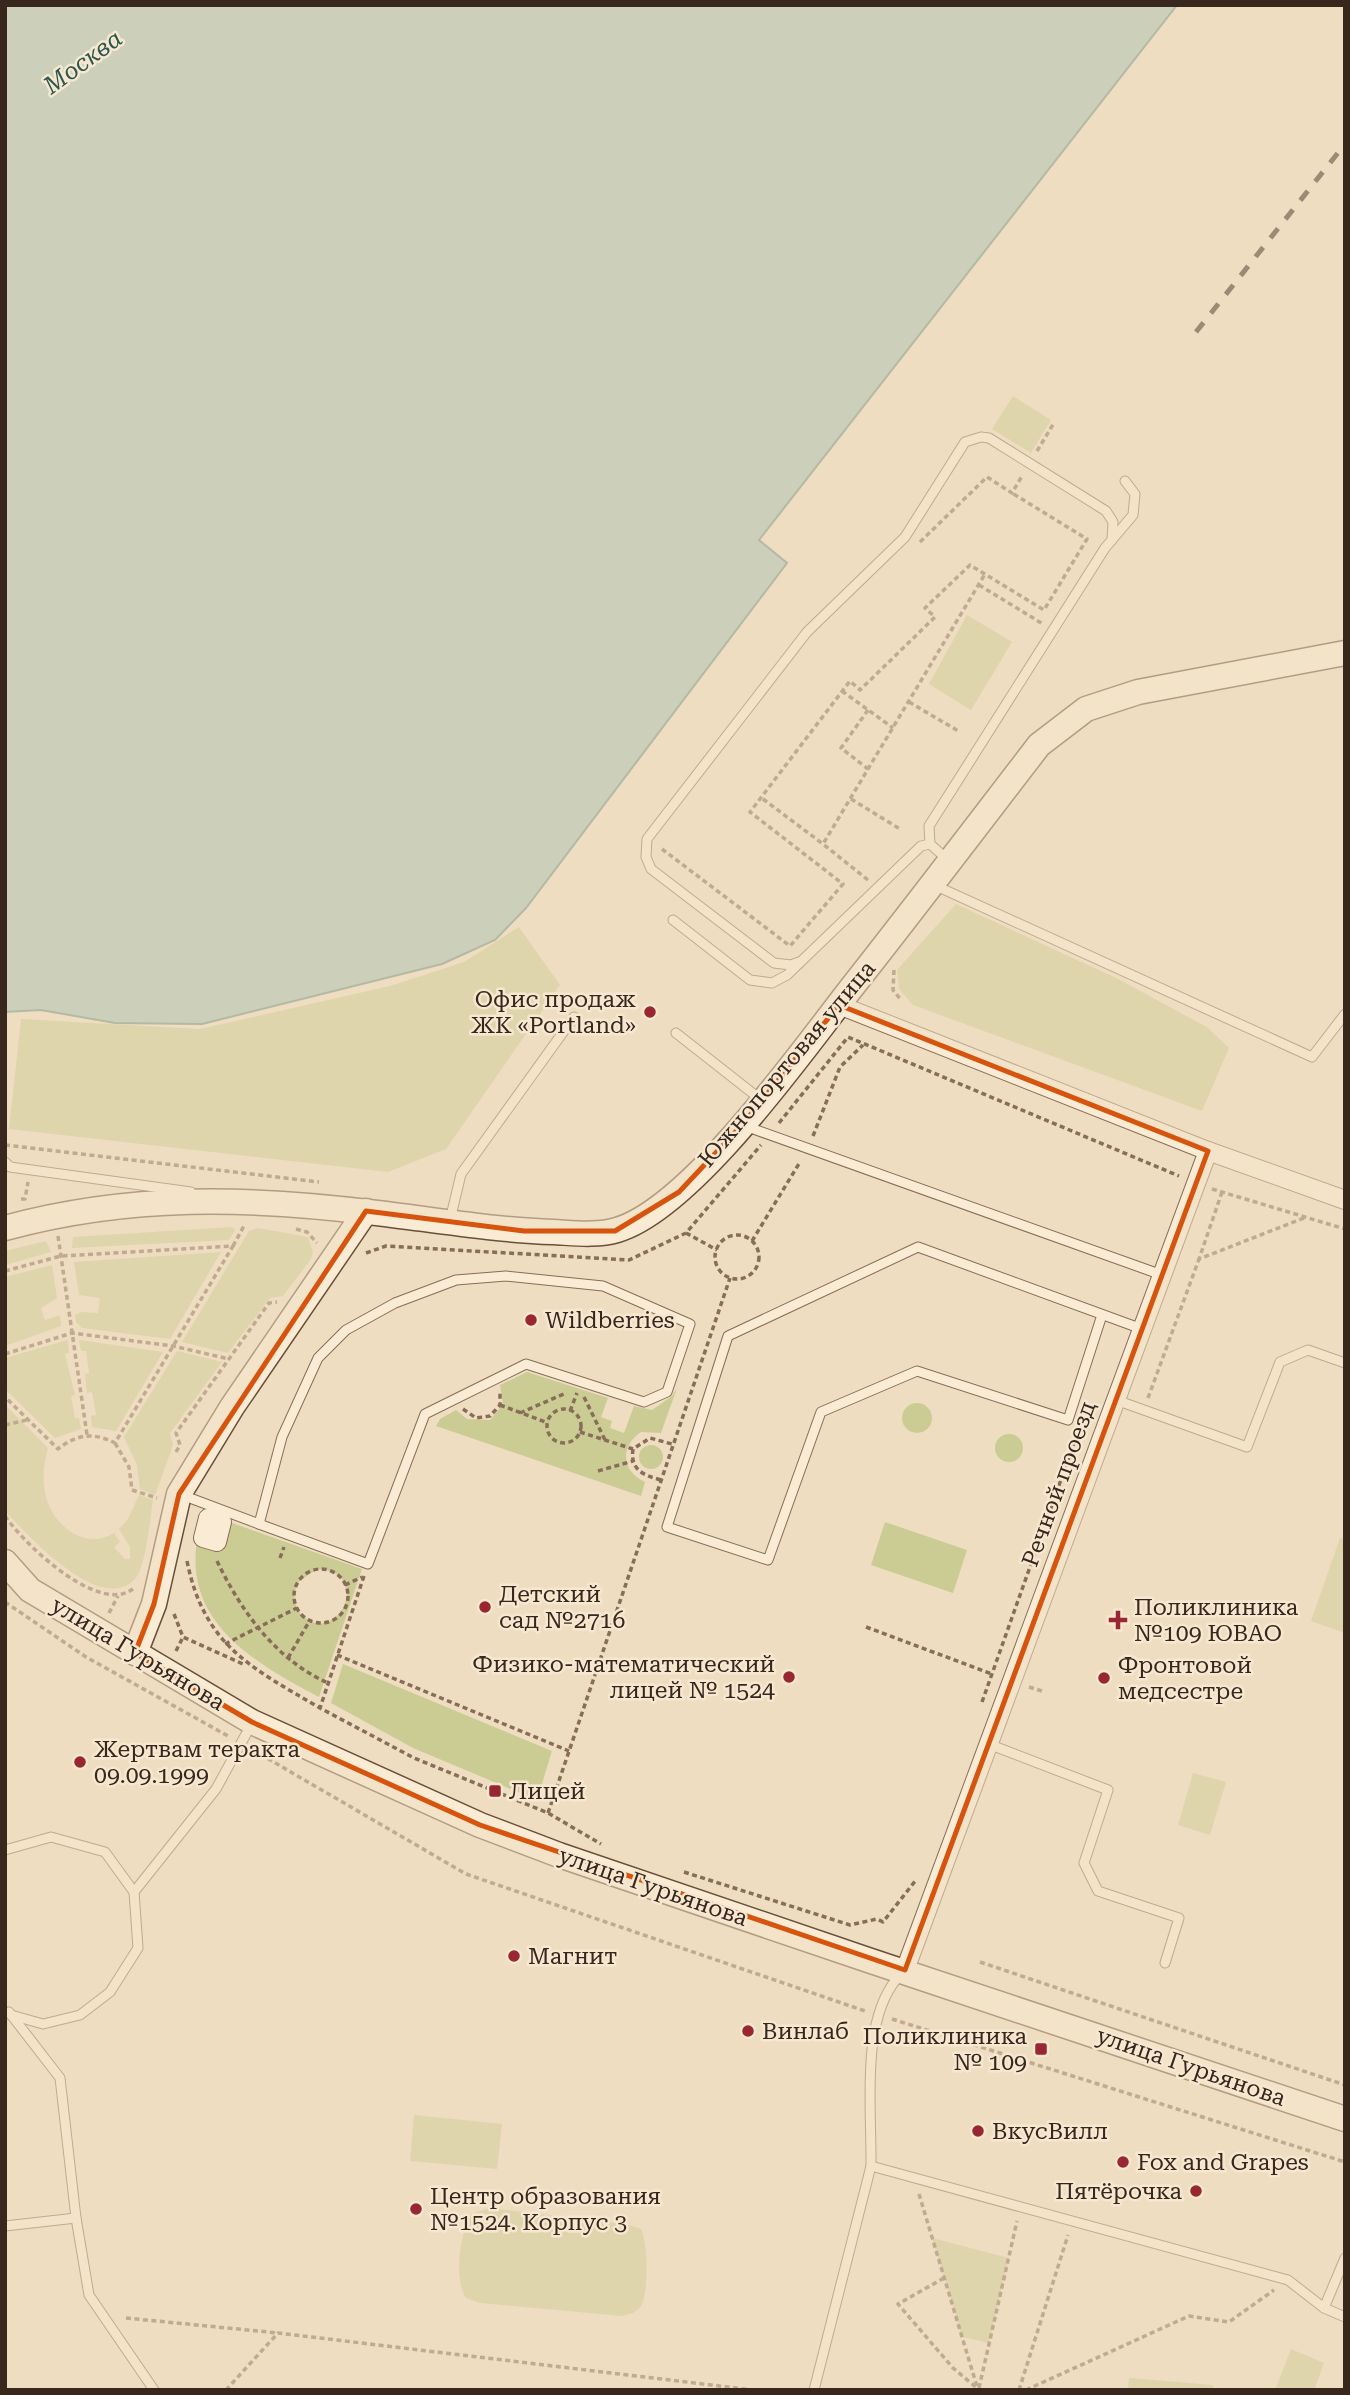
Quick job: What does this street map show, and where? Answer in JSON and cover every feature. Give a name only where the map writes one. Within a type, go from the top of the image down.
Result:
[{"type":"main road","name":"Южнопортовая улица","points":[[5,1228],[63,1212],[146,1201],[276,1203],[366,1211],[524,1231],[584,1234],[615,1231],[639,1220],[679,1192],[742,1125],[933,885],[1039,745],[1086,709],[1139,692],[1345,653]]},
{"type":"main road","points":[[135,1653],[154,1604],[165,1493],[232,1407],[366,1211]]},
{"type":"main road","name":"улица Гурьянова","points":[[5,1562],[30,1590],[135,1653],[247,1733],[559,1855],[1345,2119]]},
{"type":"street","points":[[839,1005],[1208,1151],[1345,1200]]},
{"type":"street","name":"Речной проезд","points":[[905,1970],[991,1745],[1208,1151]]},
{"type":"lane","points":[[799,962],[791,965],[774,962],[651,869],[646,857],[647,839],[807,632],[905,537],[965,442],[981,437],[989,438],[1106,511],[1113,522],[1112,540]]},
{"type":"lane","points":[[950,862],[930,844],[929,826],[1112,540],[1133,515],[1136,507],[1135,494],[1125,481]]},
{"type":"lane","points":[[673,920],[756,982],[781,980],[921,846],[930,844]]},
{"type":"lane","points":[[933,885],[1312,1058],[1345,1014]]},
{"type":"lane","points":[[449,1222],[461,1174],[574,1017]]},
{"type":"lane","points":[[676,1033],[762,1101]]},
{"type":"lane","points":[[742,1125],[1162,1275]]},
{"type":"lane","points":[[5,1162],[9,1167],[276,1203]]},
{"type":"lane","points":[[1102,1315],[1068,1420],[917,1371],[821,1412],[768,1560],[667,1527],[728,1336],[918,1247],[1142,1329]]},
{"type":"lane","points":[[165,1493],[368,1564],[425,1414],[526,1363],[644,1402],[667,1392],[691,1324],[603,1286],[506,1276],[456,1280],[395,1303],[346,1329],[318,1358],[282,1437],[259,1524]]},
{"type":"lane","points":[[1116,1400],[1247,1447],[1280,1362],[1308,1349],[1345,1363]]},
{"type":"lane","points":[[134,1892],[215,1789],[247,1733]]},
{"type":"lane","points":[[991,1745],[1108,1790],[1084,1863],[1098,1891],[1179,1918],[1165,1963]]},
{"type":"lane","points":[[5,1850],[51,1837],[105,1852],[134,1892],[138,1948],[110,1992],[80,2015],[43,2024],[7,2010]]},
{"type":"lane","points":[[814,2390],[871,2166],[871,2037],[892,1983],[905,1970]]},
{"type":"lane","points":[[7,2010],[60,2078],[76,2218],[89,2295],[154,2390]]},
{"type":"lane","points":[[871,2166],[1288,2280],[1324,2308],[1345,2317]]},
{"type":"lane","points":[[5,2226],[76,2218]]},
{"type":"lane","points":[[1324,2308],[1345,2258]]},
{"type":"path","points":[[1012,493],[1054,423]]},
{"type":"path","points":[[658,847],[790,946],[844,884],[750,812],[850,681],[860,690],[935,617],[925,608],[970,565],[1044,610],[1087,539],[987,477],[917,545]]},
{"type":"path","points":[[823,844],[985,574]]},
{"type":"path","points":[[979,585],[1053,631]]},
{"type":"path","points":[[842,691],[893,728]]},
{"type":"path","points":[[909,702],[960,732]]},
{"type":"path","points":[[868,710],[841,748],[868,769]]},
{"type":"path","points":[[763,799],[877,887]]},
{"type":"path","points":[[850,799],[900,829]]},
{"type":"path","points":[[901,1000],[893,990],[894,970],[902,959]]},
{"type":"path","points":[[877,1052],[1196,1184],[1345,1229]]},
{"type":"path","points":[[5,1145],[330,1184]]},
{"type":"path","points":[[1143,1410],[1222,1192]]},
{"type":"path","points":[[1199,1259],[1306,1217]]},
{"type":"path","points":[[115,1443],[245,1224],[258,1225]]},
{"type":"path","points":[[290,1228],[307,1231],[315,1238],[319,1254]]},
{"type":"path","points":[[58,1233],[87,1435]]},
{"type":"path","points":[[686,1233],[717,1250]]},
{"type":"path","points":[[734,1235],[752,1241],[758,1250],[759,1259],[749,1276],[730,1278],[716,1265],[717,1250],[725,1238],[734,1235]]},
{"type":"path","points":[[5,1271],[61,1256],[233,1246]]},
{"type":"path","points":[[548,1813],[730,1278]]},
{"type":"path","points":[[174,1456],[180,1445],[176,1433],[269,1303],[285,1301]]},
{"type":"path","points":[[5,1354],[72,1334],[173,1346],[229,1359]]},
{"type":"path","points":[[455,1399],[464,1411],[476,1418],[490,1416],[499,1405],[500,1392],[494,1380]]},
{"type":"path","points":[[520,1413],[579,1387],[606,1440]]},
{"type":"path","points":[[5,1397],[58,1449],[70,1440],[87,1435],[115,1443],[129,1467],[132,1490],[165,1493],[156,1511]]},
{"type":"path","points":[[499,1405],[548,1423]]},
{"type":"path","points":[[570,1411],[579,1418],[580,1432],[572,1441],[561,1443],[552,1438],[548,1423],[554,1413],[570,1411]]},
{"type":"path","points":[[5,1425],[27,1420]]},
{"type":"path","points":[[979,1711],[1080,1425]]},
{"type":"path","points":[[580,1432],[633,1449]]},
{"type":"path","points":[[633,1449],[650,1438],[673,1444]]},
{"type":"path","points":[[633,1449],[633,1461],[639,1472],[660,1480]]},
{"type":"path","points":[[598,1471],[633,1461]]},
{"type":"path","points":[[5,1516],[37,1553],[77,1581],[107,1596],[130,1592],[138,1585]]},
{"type":"path","points":[[217,1542],[216,1559],[230,1588],[257,1628],[307,1674],[328,1683]]},
{"type":"path","points":[[183,1567],[186,1554],[194,1588],[205,1614],[225,1644],[248,1666]]},
{"type":"path","points":[[320,1708],[368,1564]]},
{"type":"path","points":[[326,1570],[340,1578],[345,1585],[348,1594],[343,1611],[328,1622],[310,1620],[297,1608],[297,1583],[310,1572],[326,1570]]},
{"type":"path","points":[[345,1585],[364,1576]]},
{"type":"path","points":[[5,1602],[86,1657],[247,1733],[467,1874],[879,2015],[1345,2162]]},
{"type":"path","points":[[176,1602],[176,1627],[183,1637],[248,1666],[414,1758],[548,1813],[607,1847]]},
{"type":"path","points":[[225,1644],[297,1608]]},
{"type":"path","points":[[288,1658],[310,1620]]},
{"type":"path","points":[[866,1626],[1045,1692]]},
{"type":"path","points":[[337,1655],[569,1751]]},
{"type":"path","points":[[684,1871],[850,1925],[877,1919],[883,1922],[909,1894],[921,1872]]},
{"type":"path","points":[[980,1962],[1345,2085]]},
{"type":"path","points":[[913,2176],[978,2390]]},
{"type":"path","points":[[978,2390],[1020,2206]]},
{"type":"path","points":[[1019,2390],[1072,2220]]},
{"type":"path","points":[[944,2278],[898,2304],[953,2368],[978,2390]]},
{"type":"path","points":[[1026,2390],[1189,2316],[1229,2322],[1288,2280]]},
{"type":"path","points":[[126,2318],[278,2333],[753,2390]]},
{"type":"path","points":[[226,2390],[278,2333]]},
{"type":"highlighted area","points":[[839,1005],[1208,1151],[905,1970],[480,1825],[252,1722],[135,1653],[154,1604],[179,1494],[366,1211],[524,1231],[615,1231],[679,1192],[742,1125]]},
{"type":"green space","points":[[1013,396],[1051,420],[1031,453],[992,429]]},
{"type":"green space","points":[[967,615],[1012,642],[971,710],[929,684]]},
{"type":"green space","points":[[956,904],[1116,978],[1207,1027],[1229,1048],[1202,1111],[913,1005],[899,989],[897,970]]},
{"type":"green space","points":[[519,927],[560,985],[446,1149],[388,1172],[9,1129],[21,1019],[200,1029],[390,986],[464,962]]},
{"type":"green space","points":[[232,1227],[235,1230],[229,1240],[72,1248],[73,1237]]},
{"type":"green space","points":[[258,1228],[308,1237],[313,1252],[311,1259],[283,1296],[270,1298],[228,1353],[182,1342],[249,1231]]},
{"type":"green space","points":[[46,1241],[51,1252],[5,1265],[5,1251]]},
{"type":"green space","points":[[221,1252],[170,1339],[82,1328],[76,1322],[75,1315],[81,1312],[98,1313],[100,1298],[79,1295],[74,1262]]},
{"type":"green space","points":[[52,1265],[57,1298],[41,1308],[45,1320],[60,1315],[61,1326],[5,1346],[5,1277]]},
{"type":"green space","points":[[68,1340],[69,1353],[65,1354],[75,1395],[71,1396],[75,1418],[79,1418],[81,1429],[55,1438],[5,1389],[5,1358]]},
{"type":"green space","points":[[79,1340],[163,1352],[116,1431],[92,1427],[91,1416],[96,1415],[92,1392],[87,1393],[85,1374],[89,1373],[86,1351],[81,1351]]},
{"type":"green space","points":[[177,1351],[222,1362],[170,1433],[173,1445],[155,1495],[140,1489],[137,1465],[124,1437]]},
{"type":"green space","points":[[527,1372],[608,1398],[601,1417],[612,1421],[610,1428],[624,1433],[634,1406],[652,1410],[672,1396],[677,1388],[661,1433],[641,1432],[629,1444],[626,1458],[628,1465],[631,1472],[645,1482],[641,1496],[436,1426],[440,1419],[456,1410],[467,1419],[490,1420],[503,1404],[500,1385]]},
{"type":"green space","points":[[917,1403],[927,1408],[932,1418],[927,1428],[917,1433],[907,1428],[902,1418],[907,1408]]},
{"type":"green space","points":[[5,1405],[48,1448],[44,1470],[45,1492],[54,1514],[70,1531],[91,1539],[114,1533],[120,1542],[114,1547],[125,1559],[130,1559],[130,1547],[119,1529],[128,1519],[139,1495],[153,1500],[145,1553],[135,1579],[120,1588],[103,1587],[85,1580],[47,1553],[6,1512]]},
{"type":"green space","points":[[1009,1434],[1019,1438],[1023,1448],[1019,1458],[1009,1462],[999,1458],[995,1448],[999,1438]]},
{"type":"green space","points":[[651,1445],[659,1449],[663,1457],[659,1465],[651,1469],[643,1465],[639,1457],[643,1449]]},
{"type":"green space","points":[[204,1513],[362,1569],[319,1697],[264,1665],[220,1627],[205,1604],[197,1578],[196,1548]],"holes":[[[317,1569],[335,1573],[344,1582],[347,1594],[344,1606],[337,1616],[326,1623],[314,1623],[301,1614],[295,1603],[297,1583]]]},
{"type":"green space","points":[[885,1522],[967,1550],[953,1593],[871,1565]]},
{"type":"green space","points":[[1340,1538],[1345,1540],[1345,1633],[1311,1621]]},
{"type":"green space","points":[[343,1664],[552,1751],[537,1800],[413,1748],[331,1703]]},
{"type":"green space","points":[[1193,1773],[1226,1782],[1210,1835],[1178,1825]]},
{"type":"green space","points":[[414,2115],[502,2124],[497,2169],[410,2161]]},
{"type":"green space","points":[[489,2208],[626,2224],[641,2229],[647,2268],[641,2306],[635,2312],[622,2316],[480,2303],[466,2298],[459,2268],[464,2233],[471,2214]]},
{"type":"green space","points":[[932,2238],[1009,2258],[989,2343],[962,2337]]},
{"type":"green space","points":[[1291,2349],[1324,2363],[1314,2390],[1275,2390]]},
{"type":"green space","points":[[1129,2378],[1213,2385],[1213,2390],[1128,2390]]},
{"type":"water","name":"Москва","points":[[5,5],[1177,5],[759,540],[787,563],[526,908],[495,940],[442,964],[202,1024],[115,1023],[41,1010],[5,1012]]},
{"type":"railway","points":[[1196,332],[1345,144]]},
{"type":"place","name":"Офис продаж ЖК «Portland»","points":[[650,1012]]},
{"type":"place","name":"Wildberries","points":[[531,1320]]},
{"type":"place","name":"Детский сад №2716","points":[[485,1607]]},
{"type":"place","name":"Поликлиника №109 ЮВАО","points":[[1118,1620]]},
{"type":"place","name":"Физико-математический лицей № 1524","points":[[789,1677]]},
{"type":"place","name":"Фронтовой медсестре","points":[[1104,1678]]},
{"type":"place","name":"Жертвам теракта 09.09.1999","points":[[80,1762]]},
{"type":"place","name":"Лицей","points":[[495,1791]]},
{"type":"place","name":"Магнит","points":[[514,1956]]},
{"type":"place","name":"Винлаб","points":[[748,2031]]},
{"type":"place","name":"Поликлиника № 109","points":[[1041,2049]]},
{"type":"place","name":"ВкусВилл","points":[[978,2131]]},
{"type":"place","name":"Fox and Grapes","points":[[1123,2162]]},
{"type":"place","name":"Пятёрочка","points":[[1196,2191]]},
{"type":"place","name":"Центр образования №1524. Корпус 3","points":[[416,2209]]}]
